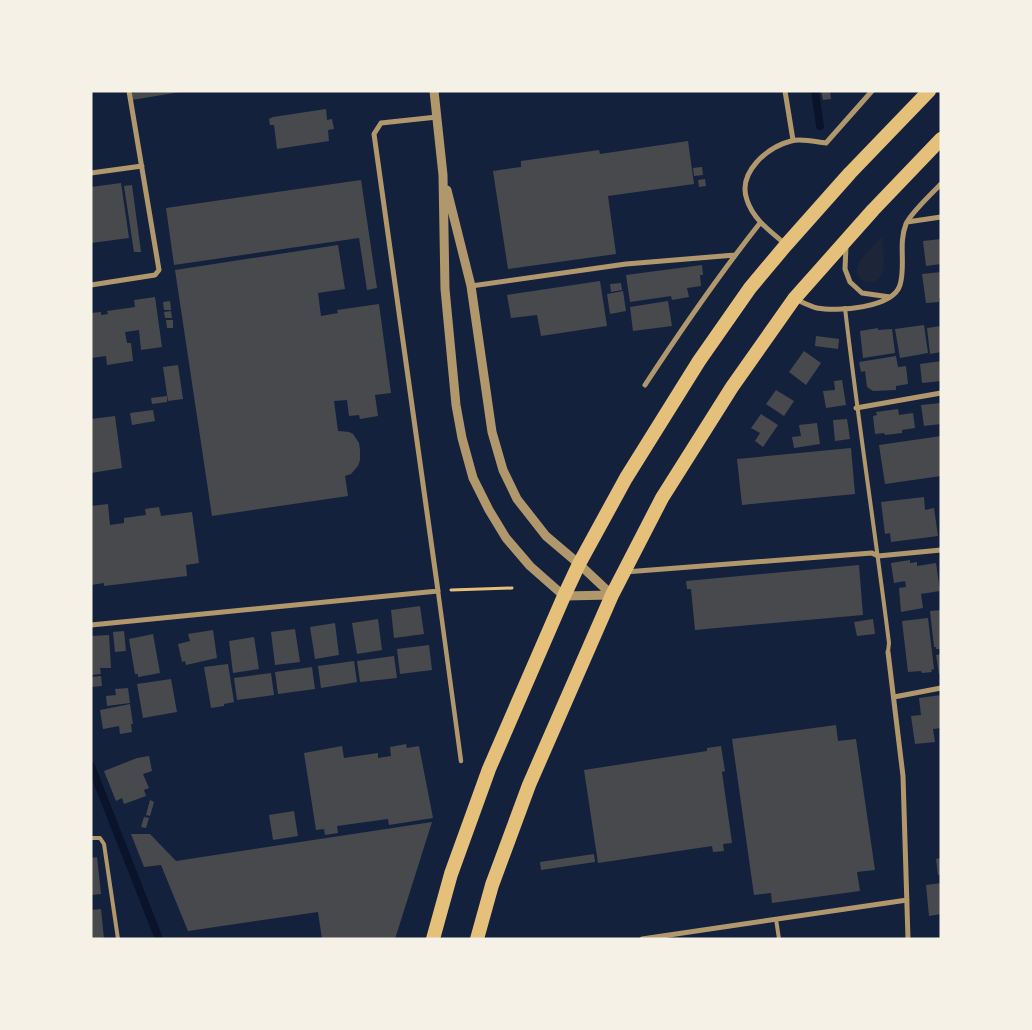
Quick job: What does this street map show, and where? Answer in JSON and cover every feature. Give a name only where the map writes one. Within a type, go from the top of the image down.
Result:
[{"type":"highway","points":[[433,939],[451,874],[489,769],[579,564],[626,478],[699,361],[750,288],[786,244],[850,173],[928,91]]},
{"type":"highway","points":[[478,939],[492,885],[529,785],[612,595],[662,498],[732,387],[794,299],[872,210],[941,139]]},
{"type":"street","points":[[91,285],[155,274],[159,270],[129,91]]},
{"type":"street","points":[[434,91],[444,175],[471,286],[488,410],[503,470],[517,499],[532,520],[546,536],[612,595]]},
{"type":"street","points":[[785,91],[793,140]]},
{"type":"street","points":[[786,244],[760,223],[746,199],[745,183],[754,164],[769,150],[793,140],[826,143],[872,91]]},
{"type":"street","points":[[437,117],[381,123],[374,134],[461,762]]},
{"type":"street","points":[[91,173],[142,166]]},
{"type":"street","points":[[444,175],[444,289],[456,405],[462,438],[474,478],[489,510],[506,538],[530,566],[564,596],[612,595]]},
{"type":"street","points":[[794,299],[817,308],[845,308],[875,304],[891,298],[900,286],[902,238],[906,222],[941,184]]},
{"type":"street","points":[[906,222],[941,218]]},
{"type":"street","points":[[645,386],[735,255],[760,223]]},
{"type":"street","points":[[846,240],[845,269],[850,282],[862,293],[891,298]]},
{"type":"street","points":[[471,286],[626,264],[735,255]]},
{"type":"street","points":[[856,408],[941,393]]},
{"type":"street","points":[[623,572],[872,553],[878,556],[941,550]]},
{"type":"street","points":[[91,625],[438,591]]},
{"type":"street","points":[[888,652],[903,776],[908,939]]},
{"type":"street","points":[[894,697],[941,688]]},
{"type":"street","points":[[642,939],[907,900]]},
{"type":"lane","points":[[845,308],[856,408],[889,643],[888,652]]},
{"type":"lane","points":[[91,838],[100,838],[104,844],[118,939]]},
{"type":"lane","points":[[776,919],[779,939]]},
{"type":"path","points":[[438,591],[512,588]]},
{"type":"shaded area","points":[[883,236],[884,267],[882,273],[875,282],[866,282],[860,278],[857,268],[864,256]]},
{"type":"building","points":[[137,91],[180,92],[132,100],[131,93]]},
{"type":"building","points":[[821,91],[830,91],[831,99],[823,100]]},
{"type":"building","points":[[326,109],[327,120],[332,119],[334,129],[328,130],[329,141],[277,149],[274,125],[270,125],[269,119]]},
{"type":"building","points":[[688,141],[694,184],[608,196],[616,254],[508,269],[493,171],[521,167],[521,161],[599,150],[600,154]]},
{"type":"building","points":[[702,167],[703,175],[694,176],[693,168]]},
{"type":"building","points":[[705,179],[706,186],[699,187],[698,180]]},
{"type":"building","points":[[361,180],[377,288],[367,290],[359,238],[174,265],[166,208]]},
{"type":"building","points":[[121,183],[129,238],[91,243],[91,187]]},
{"type":"building","points":[[132,185],[141,252],[134,252],[124,186]]},
{"type":"building","points":[[941,239],[941,264],[926,266],[923,241]]},
{"type":"building","points":[[338,245],[345,289],[318,293],[321,316],[338,313],[337,310],[379,304],[391,393],[375,395],[378,416],[360,419],[359,415],[349,416],[347,400],[334,401],[338,431],[353,434],[359,443],[360,460],[358,466],[351,474],[345,476],[348,496],[212,516],[175,270]]},
{"type":"building","points":[[702,265],[703,275],[700,275],[701,286],[687,288],[689,297],[672,300],[671,296],[630,302],[626,275]]},
{"type":"building","points":[[941,272],[941,298],[939,298],[939,302],[926,303],[922,274]]},
{"type":"building","points":[[600,281],[607,326],[541,336],[537,315],[511,318],[507,295]]},
{"type":"building","points":[[621,283],[622,290],[611,292],[610,284]]},
{"type":"building","points":[[623,291],[626,311],[610,314],[607,294]]},
{"type":"building","points":[[155,297],[162,347],[141,350],[139,330],[125,332],[127,343],[131,343],[133,361],[107,365],[106,356],[91,358],[91,313],[101,312],[101,315],[108,314],[107,311],[135,307],[134,300]]},
{"type":"building","points":[[170,301],[171,310],[164,310],[163,302]]},
{"type":"building","points":[[668,301],[672,326],[633,331],[630,307]]},
{"type":"building","points":[[171,311],[172,318],[165,318],[164,312]]},
{"type":"building","points":[[166,320],[173,320],[173,328],[167,328]]},
{"type":"building","points":[[924,325],[928,353],[900,358],[895,329]]},
{"type":"building","points":[[941,326],[941,352],[930,354],[927,328]]},
{"type":"building","points":[[878,328],[878,330],[892,329],[895,353],[863,358],[860,331]]},
{"type":"building","points":[[816,336],[839,339],[838,349],[815,346]]},
{"type":"building","points":[[804,351],[821,363],[806,385],[789,372]]},
{"type":"building","points":[[896,356],[898,367],[891,368],[906,366],[908,384],[896,386],[896,390],[873,391],[867,387],[865,371],[861,372],[859,362]]},
{"type":"building","points":[[941,361],[941,381],[922,383],[920,364]]},
{"type":"building","points":[[178,365],[183,399],[168,401],[163,367]]},
{"type":"building","points":[[842,380],[846,405],[826,408],[823,391],[835,390],[834,381]]},
{"type":"building","points":[[776,390],[794,401],[784,416],[766,404]]},
{"type":"building","points":[[167,396],[167,402],[152,404],[151,398]]},
{"type":"building","points":[[941,403],[941,424],[924,426],[921,405]]},
{"type":"building","points":[[898,409],[899,415],[913,413],[915,428],[902,430],[902,433],[875,434],[873,416],[877,415],[876,412]]},
{"type":"building","points":[[153,410],[155,421],[132,425],[130,413]]},
{"type":"building","points":[[761,414],[778,425],[763,447],[755,441],[760,433],[751,428]]},
{"type":"building","points":[[115,416],[122,468],[91,473],[91,419]]},
{"type":"building","points":[[847,419],[850,439],[835,441],[833,420]]},
{"type":"building","points":[[817,423],[820,444],[794,448],[792,437],[801,436],[799,425]]},
{"type":"building","points":[[941,436],[941,476],[885,484],[879,445]]},
{"type":"building","points":[[851,448],[855,494],[742,505],[737,459]]},
{"type":"building","points":[[924,497],[925,510],[934,508],[938,536],[891,542],[890,533],[885,534],[881,502]]},
{"type":"building","points":[[108,504],[110,525],[124,523],[124,518],[146,515],[145,509],[159,507],[161,516],[192,512],[199,563],[186,565],[187,576],[104,586],[104,583],[91,585],[91,506]]},
{"type":"building","points":[[910,560],[910,563],[917,562],[917,566],[936,563],[940,591],[921,594],[923,608],[901,612],[899,588],[906,587],[905,581],[894,583],[891,563]]},
{"type":"building","points":[[859,565],[863,615],[695,630],[691,589],[687,589],[686,581]]},
{"type":"building","points":[[420,606],[424,634],[394,638],[391,610]]},
{"type":"building","points":[[941,610],[941,649],[936,649],[934,647],[930,611]]},
{"type":"building","points":[[928,618],[934,669],[931,670],[932,672],[908,672],[902,621]]},
{"type":"building","points":[[378,619],[382,650],[357,654],[352,623]]},
{"type":"building","points":[[873,619],[875,634],[857,636],[854,622]]},
{"type":"building","points":[[335,623],[339,655],[315,659],[310,627]]},
{"type":"building","points":[[295,629],[300,662],[275,665],[271,632]]},
{"type":"building","points":[[213,630],[217,658],[186,665],[185,661],[182,662],[178,644],[190,641],[188,634]]},
{"type":"building","points":[[124,631],[126,651],[115,652],[113,632]]},
{"type":"building","points":[[153,634],[160,673],[138,677],[138,674],[135,674],[129,639]]},
{"type":"building","points":[[109,635],[111,668],[100,668],[101,674],[91,675],[91,636]]},
{"type":"building","points":[[254,637],[259,669],[233,673],[229,641]]},
{"type":"building","points":[[429,645],[432,670],[400,674],[397,649]]},
{"type":"building","points":[[941,654],[941,674],[939,674],[936,655]]},
{"type":"building","points":[[394,656],[397,678],[360,682],[357,661]]},
{"type":"building","points":[[354,661],[357,682],[321,688],[318,666]]},
{"type":"building","points":[[228,664],[234,702],[211,708],[204,667]]},
{"type":"building","points":[[312,667],[315,689],[278,694],[275,672]]},
{"type":"building","points":[[271,673],[274,695],[237,700],[234,678]]},
{"type":"building","points":[[101,676],[102,686],[91,687],[91,677]]},
{"type":"building","points":[[171,679],[177,712],[143,718],[137,684]]},
{"type":"building","points":[[128,688],[130,703],[107,706],[106,696],[116,695],[115,689]]},
{"type":"building","points":[[941,695],[941,728],[933,729],[935,742],[915,744],[911,716],[921,715],[919,698]]},
{"type":"building","points":[[130,704],[133,724],[131,724],[132,732],[120,734],[119,726],[103,729],[100,710]]},
{"type":"building","points":[[836,725],[838,741],[856,739],[875,870],[857,872],[860,891],[772,903],[771,893],[754,895],[732,739]]},
{"type":"building","points":[[406,744],[407,748],[419,746],[433,818],[389,825],[388,819],[337,826],[338,833],[325,835],[324,829],[316,830],[304,753],[342,746],[344,758],[378,753],[378,758],[391,756],[390,747]]},
{"type":"building","points":[[721,746],[725,771],[722,772],[732,843],[723,844],[724,851],[713,852],[712,846],[598,863],[584,770],[707,751],[707,748]]},
{"type":"building","points":[[149,756],[152,771],[143,774],[149,788],[144,790],[146,796],[124,804],[122,798],[116,801],[104,771],[137,758]]},
{"type":"building","points":[[150,800],[154,802],[150,816],[146,815]]},
{"type":"building","points":[[294,811],[298,836],[273,840],[269,815]]},
{"type":"building","points":[[144,817],[149,818],[146,828],[141,827]]},
{"type":"building","points":[[432,822],[395,939],[322,939],[318,912],[188,931],[161,865],[144,867],[131,834],[150,834],[176,861]]},
{"type":"building","points":[[594,854],[595,862],[541,870],[540,862]]},
{"type":"building","points":[[97,857],[101,894],[91,895],[91,858]]},
{"type":"building","points":[[941,858],[941,875],[938,875],[936,859]]},
{"type":"building","points":[[941,883],[941,914],[929,916],[926,885]]},
{"type":"building","points":[[101,909],[104,939],[91,939],[91,910]]},
{"type":"waterway","points":[[815,91],[820,126]]},
{"type":"waterway","points":[[91,766],[159,939]]}]
